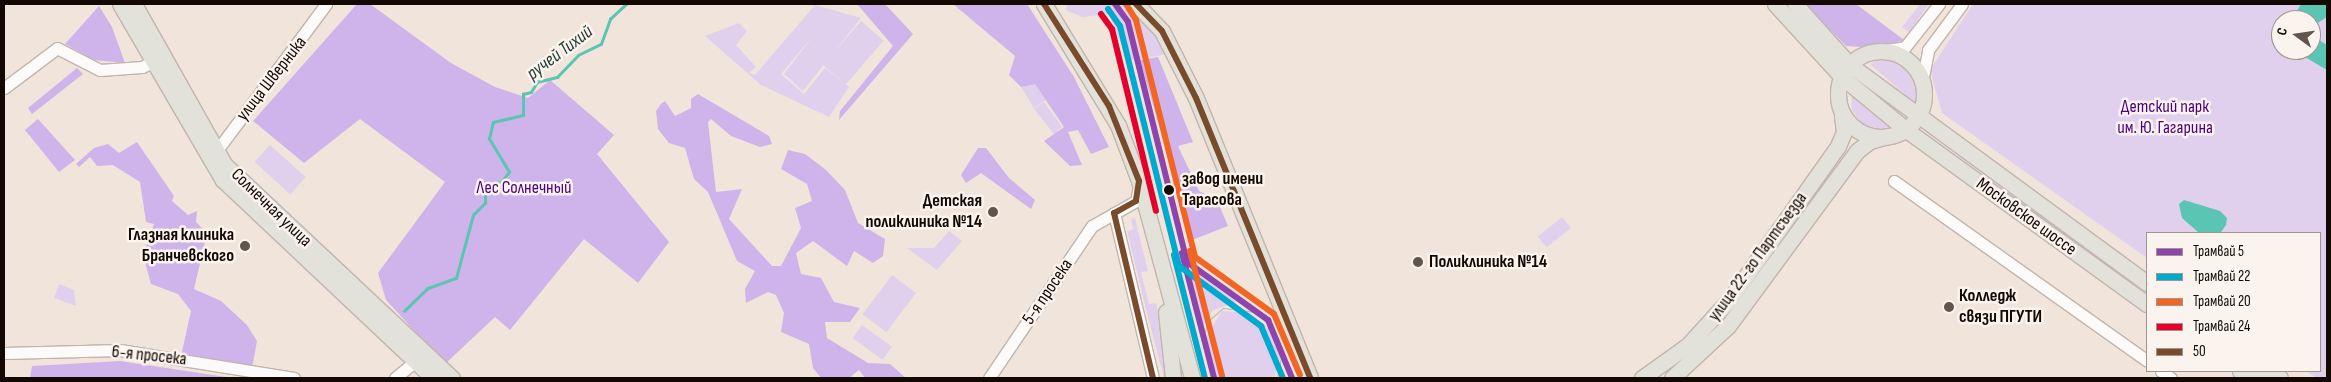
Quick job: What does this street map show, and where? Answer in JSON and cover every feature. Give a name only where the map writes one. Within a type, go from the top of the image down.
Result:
[{"type":"main road","name":"Солнечная улица","points":[[120,4],[158,59],[215,153],[452,378]]},
{"type":"main road","name":"Солнечная улица","points":[[134,4],[158,59],[223,180],[433,378]]},
{"type":"main road","points":[[1136,4],[1162,31],[1196,98],[1310,378]]},
{"type":"main road","name":"Московское шоссе","points":[[1775,4],[1846,71],[2146,303]]},
{"type":"main road","name":"Московское шоссе","points":[[1785,4],[1846,71]]},
{"type":"main road","name":"Московское шоссе","points":[[1795,4],[1846,71]]},
{"type":"main road","points":[[1047,5],[1109,106],[1139,181],[1164,285],[1192,378]]},
{"type":"main road","points":[[1880,51],[1906,59],[1922,82],[1924,100],[1911,123],[1888,136],[1861,132],[1842,115],[1838,93],[1846,71],[1880,51]]},
{"type":"main road","name":"улица 22-го Партсъезда","points":[[1642,378],[1688,346],[1729,300],[1838,146],[1844,132],[1842,115]]},
{"type":"main road","name":"Московское шоссе","points":[[1911,123],[2146,283]]},
{"type":"main road","name":"Московское шоссе","points":[[1911,123],[2146,293]]},
{"type":"main road","name":"улица 22-го Партсъезда","points":[[1672,378],[1728,326],[1857,151],[1870,140],[1888,136]]},
{"type":"main road","points":[[1164,285],[1173,378]]},
{"type":"street","name":"улица Шверника","points":[[215,153],[326,4]]},
{"type":"street","points":[[1880,51],[1905,47],[1940,4]]},
{"type":"street","points":[[1922,82],[1928,50],[1962,4]]},
{"type":"street","points":[[4,88],[57,48],[100,70],[122,70],[158,59]]},
{"type":"street","name":"5-я просека","points":[[989,378],[1092,226],[1136,201],[1139,181]]},
{"type":"street","points":[[1894,181],[2146,360]]},
{"type":"street","points":[[1114,214],[1153,378]]},
{"type":"street","name":"6-я просека","points":[[4,353],[120,350],[294,378]]},
{"type":"street","points":[[396,378],[415,361]]},
{"type":"green space","name":"Лес Солнечный","points":[[357,4],[370,4],[451,63],[495,87],[528,98],[550,80],[614,135],[597,154],[669,242],[638,283],[584,239],[510,330],[495,317],[445,364],[386,300],[378,273],[445,182],[360,119],[304,163],[253,121]]},
{"type":"green space","points":[[857,4],[885,4],[913,34],[839,120],[840,111],[893,46]]},
{"type":"green space","points":[[953,4],[1027,4],[1074,77],[1109,147],[1091,154],[1078,130],[1068,132],[1082,165],[1070,166],[1044,141],[1064,127],[1035,84],[1021,87],[1009,75],[1015,56]]},
{"type":"green space","points":[[1067,4],[1135,4],[1174,53],[1128,61],[1109,14],[1082,17],[1066,10]]},
{"type":"green space","points":[[1805,4],[1856,4],[1904,40],[1878,48],[1846,46]]},
{"type":"green space","points":[[1920,4],[1929,4],[1909,32],[1902,27]]},
{"type":"green space","name":"Детский парк им. Ю. Гагарина","points":[[1973,4],[2327,4],[2327,378],[2317,378],[2308,372],[2321,372],[2321,232],[2146,232],[2146,257],[1942,113],[1930,70]]},
{"type":"green space","points":[[815,5],[861,18],[803,91],[784,74],[813,36],[781,74],[804,94],[825,68],[849,87],[829,117],[761,85],[705,36],[739,23],[747,31],[736,45],[756,67],[749,73],[755,75]]},
{"type":"green space","points":[[99,6],[112,27],[125,63],[94,60],[65,44]]},
{"type":"green space","points":[[861,21],[884,41],[846,84],[823,65]]},
{"type":"green space","points":[[1158,57],[1193,142],[1178,146],[1199,191],[1217,200],[1228,226],[1192,240],[1140,60]]},
{"type":"green space","points":[[1878,60],[1893,61],[1911,73],[1917,87],[1915,103],[1870,64]]},
{"type":"green space","points":[[77,68],[83,74],[32,114],[28,108]]},
{"type":"green space","points":[[1035,83],[1046,100],[1034,108],[1021,87]]},
{"type":"green space","points":[[1851,92],[1892,126],[1880,129],[1862,124],[1852,110]]},
{"type":"green space","points":[[698,94],[769,136],[772,144],[760,147],[731,136],[711,119],[708,122],[716,192],[742,189],[729,219],[772,266],[781,266],[801,228],[795,208],[812,201],[807,184],[781,169],[788,150],[805,154],[826,170],[845,190],[858,223],[885,239],[883,256],[873,263],[854,251],[847,266],[813,241],[796,253],[801,274],[821,278],[834,302],[860,308],[850,322],[825,322],[827,338],[868,363],[890,364],[906,378],[865,378],[859,370],[849,378],[821,378],[813,368],[809,344],[781,332],[784,313],[776,295],[768,292],[746,303],[745,289],[755,271],[737,261],[708,192],[694,179],[685,148],[669,143],[658,129],[656,111],[661,104],[665,101],[675,116],[691,108],[691,99]]},
{"type":"green space","points":[[1044,102],[1062,127],[1054,134],[1034,109]]},
{"type":"green space","points":[[38,119],[75,160],[59,172],[25,130]]},
{"type":"green space","points":[[137,142],[174,196],[172,201],[188,215],[197,211],[196,222],[207,233],[194,289],[221,301],[247,325],[257,341],[252,368],[181,356],[191,311],[178,294],[151,284],[143,255],[154,224],[146,222],[140,182],[113,165],[97,166],[90,157],[79,167],[76,164],[94,148],[108,144],[119,153]]},
{"type":"green space","points":[[270,145],[306,177],[290,194],[255,162]]},
{"type":"green space","points":[[978,148],[986,148],[1009,178],[1035,200],[1031,209],[981,173],[966,183],[961,175]]},
{"type":"green space","points":[[1562,217],[1571,228],[1547,247],[1538,237]]},
{"type":"green space","points":[[1135,218],[1148,271],[1141,272],[1149,304],[1156,303],[1176,378],[1164,378],[1147,313],[1127,231],[1133,229],[1131,219]]},
{"type":"green space","points":[[949,231],[962,241],[937,270],[907,248],[934,248]]},
{"type":"green space","points":[[1189,267],[1236,302],[1213,310],[1202,327]]},
{"type":"green space","points":[[892,275],[916,293],[886,332],[863,314]]},
{"type":"green space","points":[[59,284],[74,290],[76,306],[54,298]]},
{"type":"green space","points":[[1222,311],[1250,313],[1272,331],[1280,357],[1274,378],[1217,378],[1204,340]]},
{"type":"green space","points":[[862,325],[892,347],[883,360],[853,338]]},
{"type":"green space","points":[[120,361],[233,378],[30,378],[32,366]]},
{"type":"water","points":[[2301,4],[2326,4],[2327,17],[2321,21],[2321,10],[2298,10]]},
{"type":"water","points":[[2321,41],[2327,45],[2327,70],[2310,60],[2321,60]]},
{"type":"water","points":[[2184,200],[2220,211],[2227,218],[2226,225],[2221,232],[2198,232],[2182,218],[2179,204]]},
{"type":"waterway","name":"ручей Тихий","points":[[404,311],[428,288],[456,278],[473,215],[485,203],[485,186],[501,182],[509,172],[489,139],[493,122],[523,115],[523,94],[531,92],[537,82],[557,77],[578,55],[601,44],[610,19],[626,4]]},
{"type":"tram line","name":"5","points":[[1115,4],[1128,22],[1187,262],[1268,320],[1292,378]]},
{"type":"tram line","name":"20","points":[[1126,4],[1136,20],[1195,257],[1274,314],[1300,375]]},
{"type":"tram line","name":"22","points":[[1108,9],[1120,26],[1179,266],[1261,326],[1283,378]]},
{"type":"tram line","name":"24","points":[[1101,14],[1112,29],[1156,211]]},
{"type":"tram line","name":"20","points":[[1190,251],[1222,376]]},
{"type":"tram line","name":"5","points":[[1182,253],[1214,378]]},
{"type":"tram line","name":"22","points":[[1174,255],[1205,378]]},
{"type":"tram line","points":[[1203,338],[1208,321],[1223,308],[1256,312]]},
{"type":"tram line","points":[[1277,378],[1282,352]]},
{"type":"transit line","name":"50","points":[[1044,4],[1109,106],[1139,181],[1136,201],[1114,213],[1153,378]]},
{"type":"transit line","name":"50","points":[[1136,4],[1162,31],[1196,98],[1310,378]]},
{"type":"place","name":"завод имени Тарасова","points":[[1169,190]]},
{"type":"place","name":"Детская поликлиника №14","points":[[993,212]]},
{"type":"place","name":"Глазная клиника Бранчевского","points":[[245,246]]},
{"type":"place","name":"Поликлиника №14","points":[[1418,262]]},
{"type":"place","name":"Колледж связи ПГУТИ","points":[[1949,307]]}]
